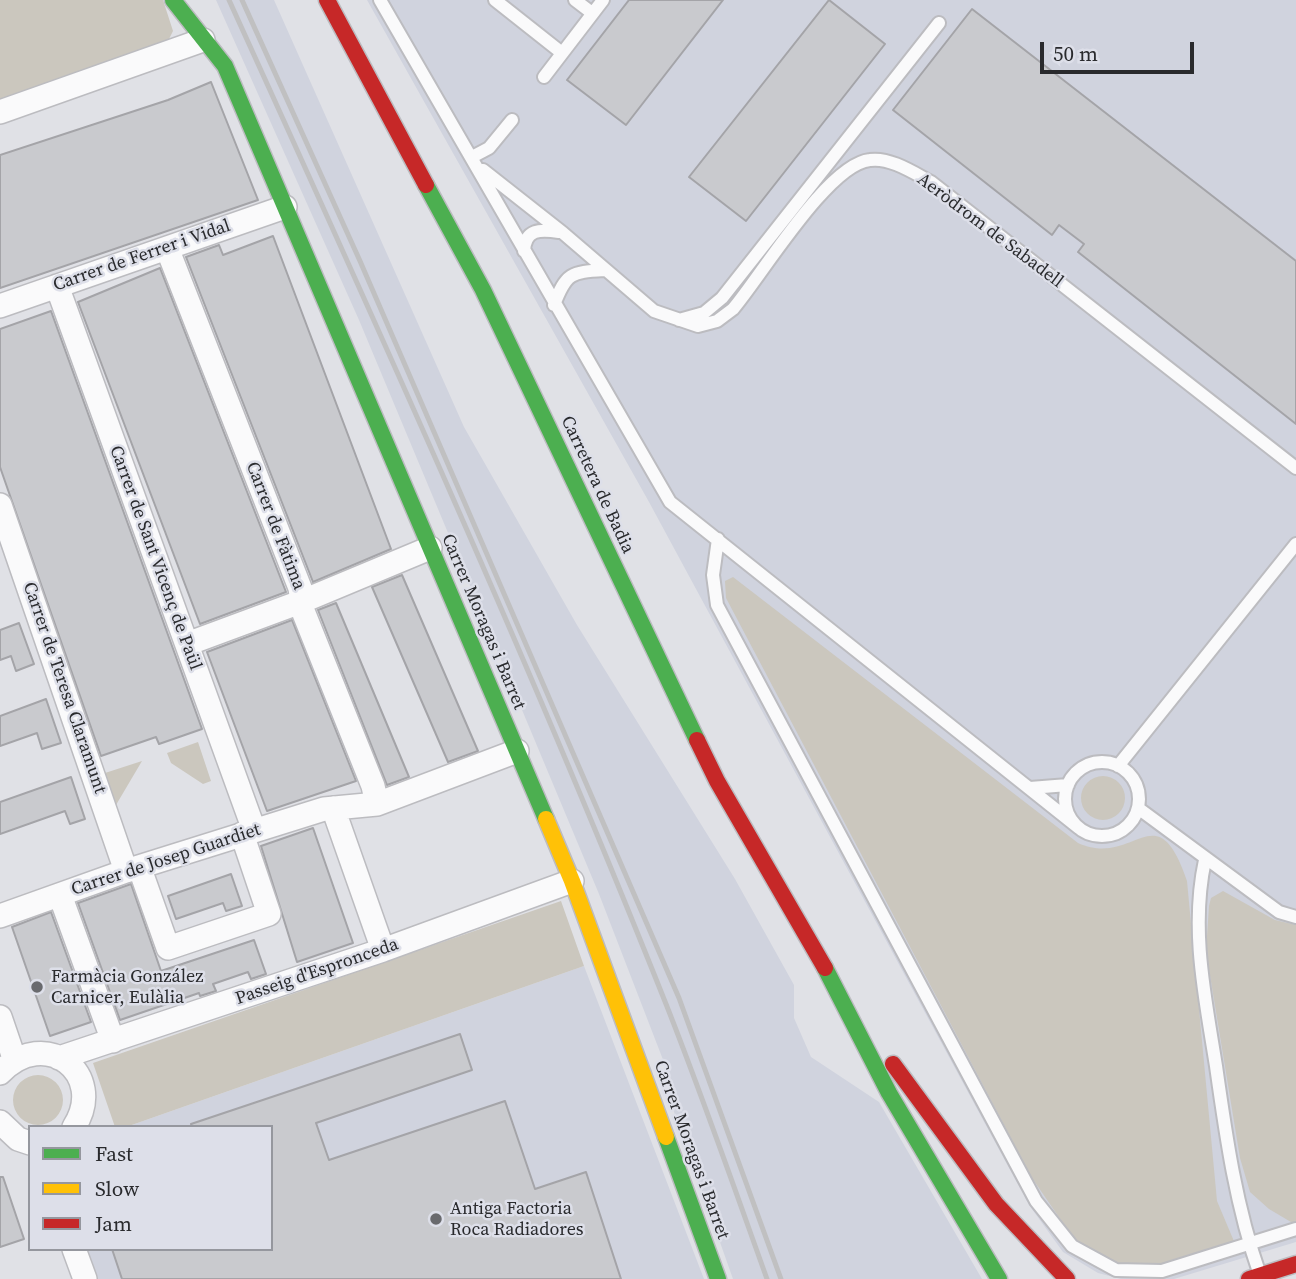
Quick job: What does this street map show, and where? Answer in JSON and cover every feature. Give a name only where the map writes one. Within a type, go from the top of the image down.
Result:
[{"type":"street","name":"Carrer Moragas i Barret","points":[[173,0],[225,66],[517,751],[572,881],[718,1279]]},
{"type":"street","name":"Carretera de Badia","points":[[327,0],[483,290],[717,781],[835,986]]},
{"type":"street","points":[[0,112],[203,40]]},
{"type":"street","name":"Carrer de Ferrer i Vidal","points":[[0,306],[285,207]]},
{"type":"street","name":"Carrer de Fàtima","points":[[167,248],[303,601],[303,611],[373,786],[377,804]]},
{"type":"street","name":"Carrer de Sant Vicenç de Paül","points":[[57,286],[187,644],[248,832]]},
{"type":"street","name":"Carrer de Teresa Claramunt","points":[[0,505],[133,870],[168,948],[269,914],[248,832]]},
{"type":"street","points":[[187,644],[303,601],[430,548]]},
{"type":"street","name":"Carrer de Josep Guardiet","points":[[0,916],[248,832],[333,808],[377,804],[517,751]]},
{"type":"street","points":[[333,808],[383,950]]},
{"type":"street","name":"Passeig d'Espronceda","points":[[59,1058],[383,950],[572,881]]},
{"type":"street","points":[[60,895],[113,1041]]},
{"type":"street","points":[[835,986],[1001,1233]]},
{"type":"street","points":[[835,986],[889,1093],[999,1279]]},
{"type":"street","points":[[835,986],[1004,1212],[1040,1256],[1067,1279]]},
{"type":"street","points":[[0,1017],[7,1066],[43,1053],[69,1064],[82,1085],[84,1101],[75,1125]]},
{"type":"street","points":[[2,1127],[28,1142]]},
{"type":"street","points":[[75,1251],[85,1279]]},
{"type":"street","points":[[1254,1277],[1296,1264]]},
{"type":"street","points":[[1290,1279],[1296,1276]]},
{"type":"lane","points":[[380,0],[670,502],[1079,828],[1101,836],[1114,834],[1125,828],[1138,808],[1136,783],[1118,766],[1094,763],[1074,775],[1068,785],[1066,808],[1079,828]]},
{"type":"lane","points":[[495,0],[562,53]]},
{"type":"lane","points":[[575,0],[592,13]]},
{"type":"lane","points":[[544,77],[603,0]]},
{"type":"lane","points":[[474,161],[654,312],[675,321],[704,313],[722,298],[939,23]]},
{"type":"lane","points":[[474,161],[489,148],[512,120]]},
{"type":"lane","name":"Aeròdrom de Sabadell","points":[[675,321],[698,326],[717,321],[733,309],[816,199],[842,171],[870,160],[894,164],[931,182],[1296,468]]},
{"type":"lane","points":[[524,251],[525,240],[529,234],[541,229],[563,233]]},
{"type":"lane","points":[[554,305],[569,275],[577,271],[604,270]]},
{"type":"lane","points":[[718,539],[713,575],[717,606],[1037,1201],[1072,1246],[1116,1270],[1162,1272],[1296,1229]]},
{"type":"lane","points":[[1118,766],[1296,544]]},
{"type":"lane","points":[[1030,788],[1068,785]]},
{"type":"lane","points":[[1138,808],[1279,912],[1296,917]]},
{"type":"lane","points":[[1205,860],[1198,892],[1198,950],[1235,1193],[1249,1243],[1254,1277]]},
{"type":"shaded area","points":[[0,0],[163,0],[173,31],[168,41],[0,102]]},
{"type":"shaded area","points":[[216,0],[274,0],[464,427],[577,625],[735,879],[794,985],[794,1018],[811,1057],[879,1102],[982,1279],[733,1279],[668,1095],[672,1083],[599,894],[359,320]]},
{"type":"shaded area","points":[[367,0],[1296,0],[1296,1242],[1174,1279],[1121,1279],[1098,1273],[1063,1252],[1029,1205],[649,502]]},
{"type":"shaded area","points":[[733,577],[1078,843],[1098,848],[1115,847],[1154,836],[1165,840],[1176,854],[1187,881],[1217,1201],[1236,1246],[1168,1267],[1118,1265],[1076,1242],[1032,1178],[726,598],[725,581]]},
{"type":"shaded area","points":[[198,742],[211,781],[203,784],[171,763],[167,753]]},
{"type":"shaded area","points":[[142,761],[116,805],[105,773]]},
{"type":"shaded area","points":[[1103,776],[1112,777],[1119,782],[1124,789],[1124,807],[1119,814],[1112,819],[1103,820],[1094,819],[1087,814],[1082,807],[1081,798],[1082,789],[1087,782],[1094,777]]},
{"type":"shaded area","points":[[1223,891],[1275,920],[1296,925],[1296,1225],[1269,1209],[1250,1192],[1240,1158],[1206,951],[1211,898]]},
{"type":"shaded area","points":[[561,901],[584,966],[132,1125],[114,1125],[93,1063]]},
{"type":"shaded area","points":[[584,966],[704,1279],[85,1279],[75,1251],[273,1251],[273,1125],[132,1125]]},
{"type":"shaded area","points":[[38,1075],[55,1083],[63,1100],[55,1117],[38,1125],[21,1117],[13,1100],[21,1083]]},
{"type":"building","points":[[629,0],[723,0],[626,125],[567,80]]},
{"type":"building","points":[[829,0],[885,44],[746,221],[689,177]]},
{"type":"building","points":[[972,9],[1296,261],[1296,424],[1078,252],[1084,244],[1059,225],[1052,235],[893,110]]},
{"type":"building","points":[[211,82],[258,200],[0,288],[0,155],[168,100]]},
{"type":"building","points":[[273,236],[391,549],[313,582],[186,257],[219,245],[223,255]]},
{"type":"building","points":[[160,268],[286,592],[200,624],[78,302]]},
{"type":"building","points":[[51,311],[202,729],[159,744],[156,737],[101,756],[0,467],[0,329]]},
{"type":"building","points":[[402,575],[478,751],[448,762],[372,587]]},
{"type":"building","points":[[336,603],[409,777],[387,785],[318,610]]},
{"type":"building","points":[[292,620],[356,781],[267,811],[207,652]]},
{"type":"building","points":[[19,623],[34,664],[16,671],[11,656],[0,660],[0,630]]},
{"type":"building","points":[[46,699],[61,743],[42,749],[37,733],[0,746],[0,716]]},
{"type":"building","points":[[71,777],[85,819],[70,824],[65,811],[0,834],[0,802]]},
{"type":"building","points":[[313,828],[353,943],[297,962],[261,846]]},
{"type":"building","points":[[231,874],[242,906],[226,911],[223,903],[176,919],[168,896]]},
{"type":"building","points":[[131,884],[161,971],[254,940],[266,974],[251,979],[248,972],[213,984],[216,991],[200,996],[199,993],[120,1020],[78,903]]},
{"type":"building","points":[[51,912],[91,1022],[50,1036],[12,927]]},
{"type":"building","name":"Antiga Factoria Roca Radiadores","points":[[460,1034],[472,1070],[316,1123],[329,1160],[505,1101],[535,1189],[586,1172],[621,1279],[122,1279],[113,1251],[273,1251],[273,1125],[191,1124]]},
{"type":"building","points":[[0,1177],[3,1177],[24,1239],[0,1247]]},
{"type":"railway","points":[[229,0],[398,374],[562,751],[679,1038],[767,1279]]},
{"type":"railway","points":[[242,0],[360,261],[679,998],[781,1279]]},
{"type":"traffic: fast","points":[[173,0],[225,66],[546,819]]},
{"type":"traffic: fast","points":[[426,185],[483,290],[697,740]]},
{"type":"traffic: fast","points":[[825,968],[889,1093],[999,1279]]},
{"type":"traffic: fast","points":[[666,1137],[718,1279]]},
{"type":"traffic: slow","points":[[546,819],[572,881],[666,1137]]},
{"type":"traffic: jam","points":[[327,0],[426,185]]},
{"type":"traffic: jam","points":[[697,740],[717,781],[825,968]]},
{"type":"traffic: jam","points":[[893,1064],[996,1204],[1067,1279]]},
{"type":"traffic: jam","points":[[1249,1279],[1296,1264]]},
{"type":"place","name":"Farmàcia González Carnicer, Eulàlia","points":[[37,987]]},
{"type":"place","name":"Antiga Factoria Roca Radiadores","points":[[436,1219]]}]
